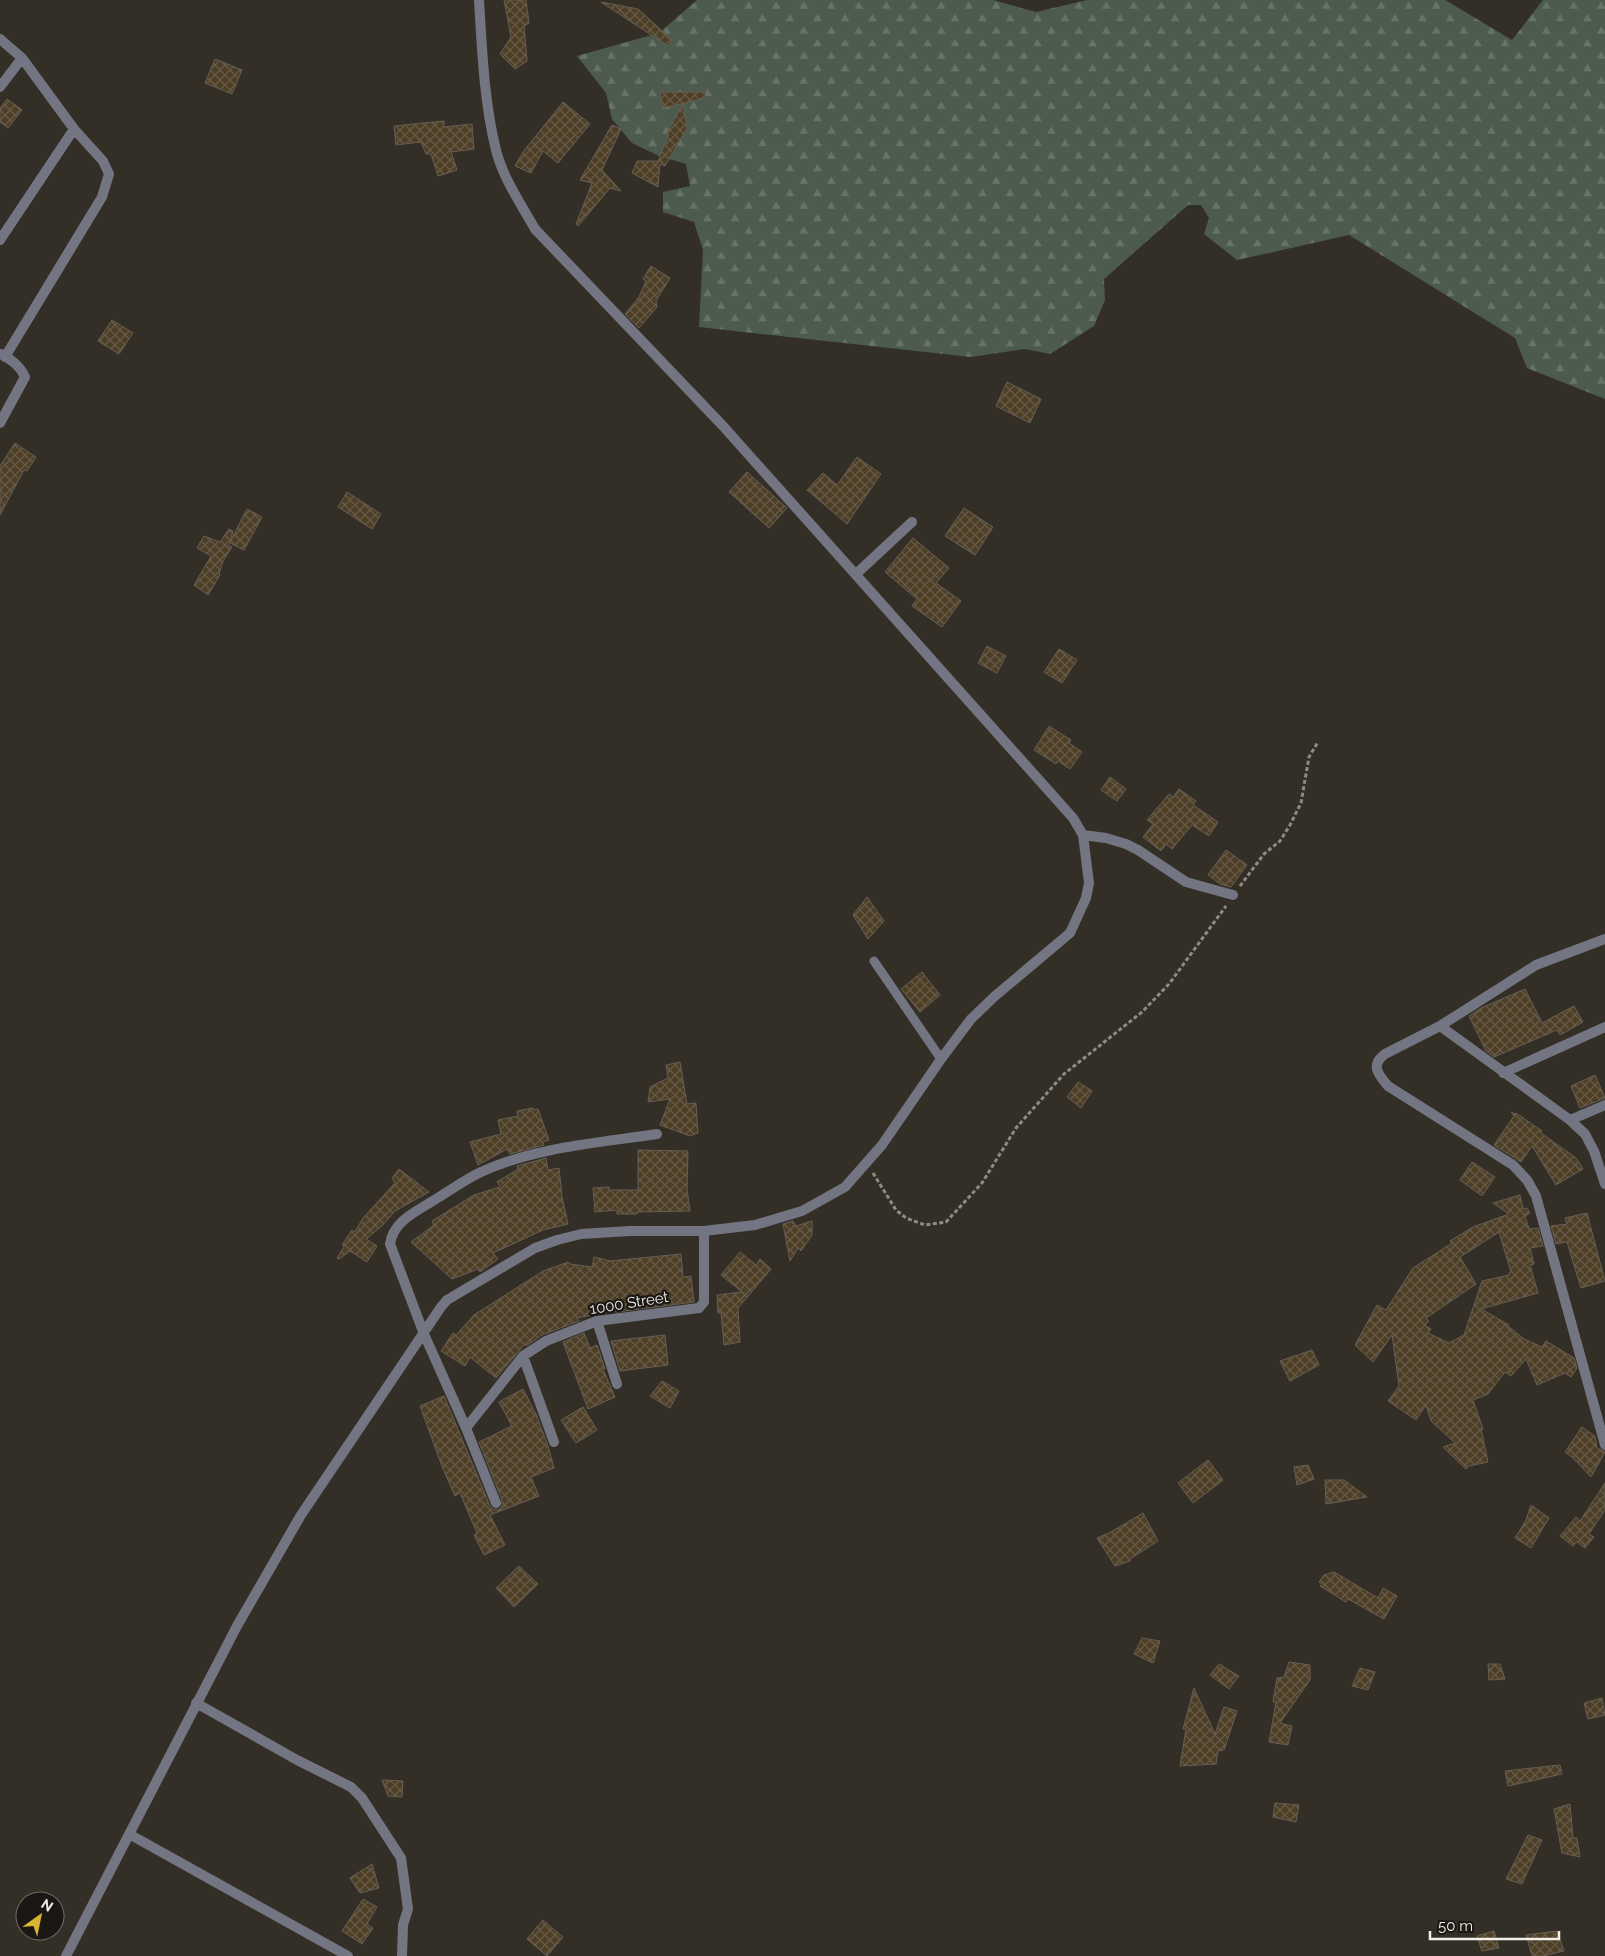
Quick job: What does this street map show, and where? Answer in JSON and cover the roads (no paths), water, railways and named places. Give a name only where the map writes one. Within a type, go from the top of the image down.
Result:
[{"type":"street","points":[[66,1956],[237,1626],[301,1515],[441,1306],[447,1300],[545,1243],[581,1234],[704,1231],[755,1225],[802,1211],[845,1187],[868,1164],[971,1019],[995,996],[1070,933],[1086,898],[1089,883],[1083,834],[1073,818],[716,419],[535,229],[512,191],[496,151],[488,105],[480,0]]},
{"type":"street","points":[[0,40],[22,58],[74,129],[102,161],[109,174],[102,197],[3,355],[15,363],[22,370],[25,377],[0,423]]},
{"type":"street","points":[[0,87],[22,58]]},
{"type":"street","points":[[0,240],[74,129]]},
{"type":"street","points":[[856,574],[912,522]]},
{"type":"street","points":[[1083,834],[1126,844],[1186,882],[1233,895]]},
{"type":"street","points":[[1605,939],[1536,965],[1440,1026],[1379,1059],[1376,1065],[1379,1075],[1388,1086],[1513,1165],[1528,1180],[1536,1196],[1605,1445]]},
{"type":"street","points":[[1440,1026],[1570,1120],[1584,1134],[1594,1151],[1605,1182]]},
{"type":"street","points":[[1503,1073],[1605,1027]]},
{"type":"street","points":[[1570,1120],[1605,1105]]},
{"type":"street","points":[[496,1503],[466,1428],[424,1334],[390,1244],[391,1236],[400,1222],[415,1211],[481,1172],[548,1151],[657,1134]]},
{"type":"street","name":"1000 Street","points":[[466,1428],[523,1356],[546,1341],[596,1321],[699,1308],[702,1306],[704,1302],[704,1231]]},
{"type":"street","points":[[596,1321],[617,1384]]},
{"type":"street","points":[[523,1356],[554,1442]]},
{"type":"street","points":[[196,1703],[298,1760],[351,1787],[362,1798],[401,1858],[408,1909],[403,1925],[402,1956]]},
{"type":"street","points":[[129,1834],[348,1956]]},
{"type":"lane","points":[[874,961],[941,1059]]}]
